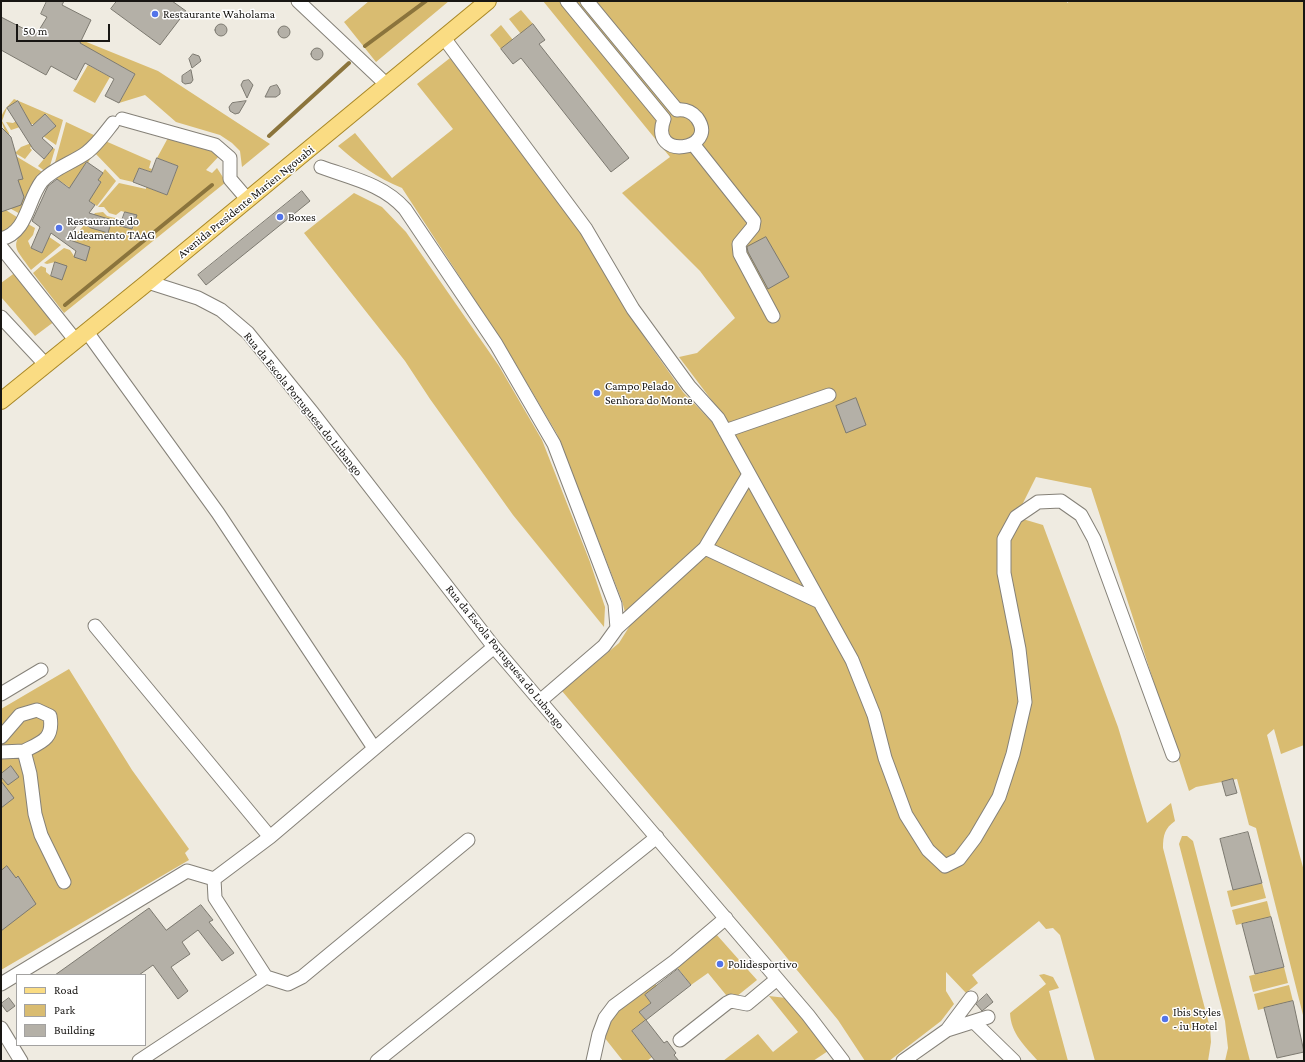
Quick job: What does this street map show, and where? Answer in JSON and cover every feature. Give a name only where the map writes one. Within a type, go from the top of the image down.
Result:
[{"type":"main road","name":"Avenida Presidente Marien Ngouabi","points":[[1,401],[387,86],[488,1]]},
{"type":"street","points":[[298,1],[387,86]]},
{"type":"street","points":[[567,1],[664,119],[662,130],[666,142],[677,148],[684,148],[693,144],[700,131],[698,119],[688,111],[677,110],[587,1]]},
{"type":"street","points":[[444,38],[586,229],[633,309],[689,386],[718,418],[852,660],[874,714],[885,758],[906,815],[928,850],[945,866],[959,859],[975,838],[999,797],[1013,754],[1025,702],[1019,649],[1004,573],[1004,539],[1016,517],[1038,502],[1060,501],[1081,515],[1094,539],[1173,755]]},
{"type":"street","points":[[1,239],[9,236],[20,227],[42,181],[55,170],[87,152],[118,121],[216,145],[230,158],[230,179],[248,200]]},
{"type":"street","points":[[693,144],[754,221],[753,227],[739,244],[740,254],[773,316]]},
{"type":"street","points":[[321,167],[380,188],[394,197],[405,209],[496,344],[554,444],[615,604],[617,628]]},
{"type":"street","points":[[1,246],[81,336],[218,513],[374,748]]},
{"type":"street","name":"Rua da Escola Portuguesa do Lubango","points":[[148,282],[198,298],[221,310],[248,333],[312,412],[494,647],[778,979],[843,1061]]},
{"type":"street","points":[[1,317],[46,365]]},
{"type":"street","points":[[725,431],[829,394]]},
{"type":"street","points":[[540,701],[604,646],[617,628],[706,548],[749,474]]},
{"type":"street","points":[[706,548],[820,602]]},
{"type":"street","points":[[96,626],[270,837]]},
{"type":"street","points":[[214,878],[270,837],[494,647]]},
{"type":"street","points":[[1,694],[41,670]]},
{"type":"street","points":[[1,737],[20,715],[37,710],[50,716],[52,727],[45,741],[24,751],[1,752]]},
{"type":"street","points":[[24,751],[30,774],[35,814],[39,828],[64,882]]},
{"type":"street","points":[[377,1061],[658,837]]},
{"type":"street","points":[[214,878],[215,898],[266,977],[288,984],[302,977],[468,840]]},
{"type":"street","points":[[17,974],[187,871],[214,878]]},
{"type":"street","points":[[593,1061],[599,1034],[606,1018],[614,1006],[674,961],[726,918]]},
{"type":"street","points":[[1,984],[16,975]]},
{"type":"street","points":[[139,1061],[266,977]]},
{"type":"street","points":[[680,1040],[727,1003],[731,1001],[747,1004],[778,979]]},
{"type":"street","points":[[903,1061],[947,1030],[971,998]]},
{"type":"street","points":[[947,1030],[975,1023],[988,1017]]},
{"type":"street","points":[[975,1023],[1014,1061]]},
{"type":"street","points":[[1,1028],[21,1061]]},
{"type":"green space","points":[[369,1],[449,1],[376,62],[344,22]]},
{"type":"green space","points":[[543,1],[1067,1],[1067,3],[1070,1],[1304,1],[1304,745],[1281,754],[1274,729],[1267,735],[1304,871],[1304,1019],[1256,828],[1249,825],[1237,779],[1196,787],[1189,791],[1091,488],[1036,477],[1016,517],[1043,525],[1118,727],[1147,823],[1171,803],[1175,821],[1165,832],[1163,848],[1210,1028],[1211,1042],[1208,1061],[1095,1061],[1060,935],[1053,928],[1046,929],[1039,921],[972,975],[978,983],[966,993],[946,972],[946,991],[954,1004],[941,1021],[889,1061],[865,1061],[838,1020],[562,691],[619,643],[629,627],[622,601],[557,434],[508,351],[402,188],[384,180],[368,170],[338,146],[355,133],[392,178],[453,129],[417,84],[450,58],[582,233],[647,341],[683,392],[714,424],[722,414],[679,357],[697,353],[735,318],[700,271],[622,193],[670,157]]},
{"type":"green space","points":[[521,10],[533,24],[521,34],[509,19]]},
{"type":"green space","points":[[501,25],[513,40],[501,49],[490,35]]},
{"type":"green space","points":[[79,39],[158,71],[270,144],[242,167],[240,151],[232,143],[220,135],[176,122],[145,95],[119,103],[135,74],[77,42]]},
{"type":"green space","points":[[88,65],[110,77],[95,103],[73,91]]},
{"type":"green space","points":[[14,99],[63,120],[56,145],[43,136],[56,126],[46,114],[35,124],[29,124],[11,130],[6,122],[13,123],[26,115],[18,101],[7,108],[2,121],[9,133],[11,147],[15,149],[12,152],[1,120],[1,117],[4,111]]},
{"type":"green space","points":[[66,122],[96,136],[87,147],[54,166]]},
{"type":"green space","points":[[169,136],[211,147],[221,154],[206,170],[212,173],[217,168],[226,182],[64,313],[33,273],[41,266],[46,268],[46,272],[51,276],[55,262],[47,264],[44,263],[64,248],[70,250],[74,256],[78,243],[67,244],[88,221],[96,230],[100,216],[90,219],[95,213],[103,212],[107,216],[115,218],[120,226],[133,229],[136,215],[121,211],[116,215],[109,213],[104,207],[98,207],[119,183],[146,189],[146,187],[167,195],[178,166],[157,158]]},
{"type":"green space","points":[[103,140],[151,161],[149,168],[152,169],[151,172],[139,168],[133,182],[120,179],[94,152]]},
{"type":"green space","points":[[34,142],[30,148],[32,150],[25,159],[15,153],[21,147]]},
{"type":"green space","points":[[53,148],[55,149],[49,169],[46,172],[38,166]]},
{"type":"green space","points":[[14,155],[44,173],[22,215],[4,205],[1,200]]},
{"type":"green space","points":[[92,155],[80,173],[98,186],[101,182],[98,180],[105,169],[116,181],[97,206],[54,177]]},
{"type":"green space","points":[[354,193],[382,207],[406,232],[499,366],[542,440],[590,562],[605,607],[604,627],[513,515],[430,399],[405,361],[304,233]]},
{"type":"green space","points":[[1,207],[20,219],[10,228],[1,233]]},
{"type":"green space","points":[[28,224],[35,228],[33,235],[28,241],[31,248],[42,253],[48,240],[36,235],[39,230],[61,245],[31,270],[16,247],[18,238]]},
{"type":"green space","points":[[16,272],[55,321],[35,336],[1,297],[1,283]]},
{"type":"green space","points":[[69,669],[132,770],[189,849],[185,853],[189,860],[1,970],[1,709]]},
{"type":"green space","points":[[1182,836],[1187,836],[1193,841],[1250,1061],[1225,1061],[1228,1048],[1225,1021],[1179,844]]},
{"type":"green space","points":[[1262,883],[1266,898],[1231,907],[1227,891]]},
{"type":"green space","points":[[1267,901],[1271,917],[1236,925],[1232,910]]},
{"type":"green space","points":[[716,934],[757,980],[731,1001],[708,973],[691,985],[677,967],[655,983],[657,986],[645,995],[651,1003],[639,1012],[646,1020],[632,1031],[652,1057],[647,1061],[623,1061],[604,1037],[617,1010]]},
{"type":"green space","points":[[1284,967],[1288,983],[1253,992],[1249,976]]},
{"type":"green space","points":[[1044,974],[1053,977],[1059,988],[1049,991],[1068,1061],[1038,1061],[1016,1033],[1011,1020],[1010,1013],[1046,984],[1039,975]]},
{"type":"green space","points":[[1289,985],[1293,1001],[1258,1010],[1254,994]]},
{"type":"green space","points":[[769,996],[786,998],[828,1051],[813,1061],[723,1061],[758,1034],[773,1052],[798,1032]]},
{"type":"building","points":[[47,1],[64,1],[62,5],[91,20],[80,43],[135,74],[119,103],[105,96],[114,79],[85,63],[76,80],[51,66],[46,75],[1,50],[1,17],[36,35],[47,17],[41,14]]},
{"type":"building","points":[[117,1],[172,1],[186,11],[160,45],[111,9]]},
{"type":"building","points":[[219,24],[223,24],[227,30],[223,36],[219,36],[215,32],[215,28]]},
{"type":"building","points":[[533,24],[545,40],[539,44],[629,158],[611,172],[521,58],[513,64],[501,49]]},
{"type":"building","points":[[282,26],[286,26],[290,32],[286,38],[282,38],[278,34],[278,30]]},
{"type":"building","points":[[317,48],[321,50],[323,54],[321,58],[317,60],[313,58],[311,54],[313,50]]},
{"type":"building","points":[[193,54],[199,56],[201,61],[192,68],[189,59]]},
{"type":"building","points":[[191,70],[193,80],[191,83],[185,84],[182,82],[182,76]]},
{"type":"building","points":[[249,80],[253,85],[247,98],[241,85],[243,81]]},
{"type":"building","points":[[277,85],[280,90],[280,94],[276,97],[265,97],[270,87]]},
{"type":"building","points":[[18,101],[32,126],[45,114],[56,126],[42,138],[53,148],[44,159],[33,149],[7,108]]},
{"type":"building","points":[[246,101],[239,113],[235,114],[230,111],[229,107],[232,103]]},
{"type":"building","points":[[1,127],[11,137],[23,179],[18,180],[24,197],[21,205],[1,212]]},
{"type":"building","points":[[157,158],[178,166],[167,195],[133,182],[139,168],[151,172]]},
{"type":"building","points":[[87,162],[103,173],[98,180],[101,182],[89,201],[95,205],[89,213],[112,220],[108,233],[91,228],[80,221],[67,239],[90,247],[86,261],[74,257],[76,251],[51,233],[42,253],[31,248],[40,227],[32,221],[48,186],[57,179],[69,188]]},
{"type":"building","points":[[302,191],[310,201],[206,285],[198,275]]},
{"type":"building","points":[[125,212],[137,215],[132,229],[120,226]]},
{"type":"building","points":[[766,237],[789,277],[768,289],[748,252],[747,247]]},
{"type":"building","points":[[55,262],[67,266],[62,280],[51,276]]},
{"type":"building","points":[[856,398],[866,425],[846,433],[836,406]]},
{"type":"building","points":[[11,766],[19,777],[8,785],[1,777],[1,774]]},
{"type":"building","points":[[1233,779],[1237,793],[1226,796],[1222,782]]},
{"type":"building","points":[[1,781],[14,798],[1,808]]},
{"type":"building","points":[[1248,832],[1262,883],[1233,890],[1220,839]]},
{"type":"building","points":[[7,866],[16,878],[18,876],[36,904],[1,931],[1,871]]},
{"type":"building","points":[[201,905],[213,920],[209,922],[234,953],[222,961],[198,930],[182,942],[190,954],[171,967],[188,991],[178,999],[153,965],[140,974],[56,974],[149,908],[166,930]]},
{"type":"building","points":[[1271,917],[1284,967],[1255,974],[1242,924]]},
{"type":"building","points":[[678,969],[691,985],[646,1020],[639,1012],[651,1003],[645,995]]},
{"type":"building","points":[[987,994],[993,1002],[982,1011],[976,1004]]},
{"type":"building","points":[[9,998],[15,1006],[7,1012],[1,1004]]},
{"type":"building","points":[[1293,1001],[1304,1052],[1277,1058],[1264,1008]]},
{"type":"building","points":[[646,1020],[664,1043],[667,1041],[676,1053],[674,1055],[679,1061],[655,1061],[632,1031]]},
{"type":"waterway","points":[[365,46],[426,1]]},
{"type":"waterway","points":[[269,136],[349,63]]},
{"type":"waterway","points":[[65,305],[212,185]]},
{"type":"place","name":"Restaurante Waholama","points":[[155,14]]},
{"type":"place","name":"Boxes","points":[[280,217]]},
{"type":"place","name":"Restaurante do Aldeamento TAAG","points":[[59,228]]},
{"type":"place","name":"Campo Pelado Senhora do Monte","points":[[597,393]]},
{"type":"place","name":"Polidesportivo","points":[[720,964]]},
{"type":"place","name":"Ibis Styles - iu Hotel","points":[[1165,1019]]}]
